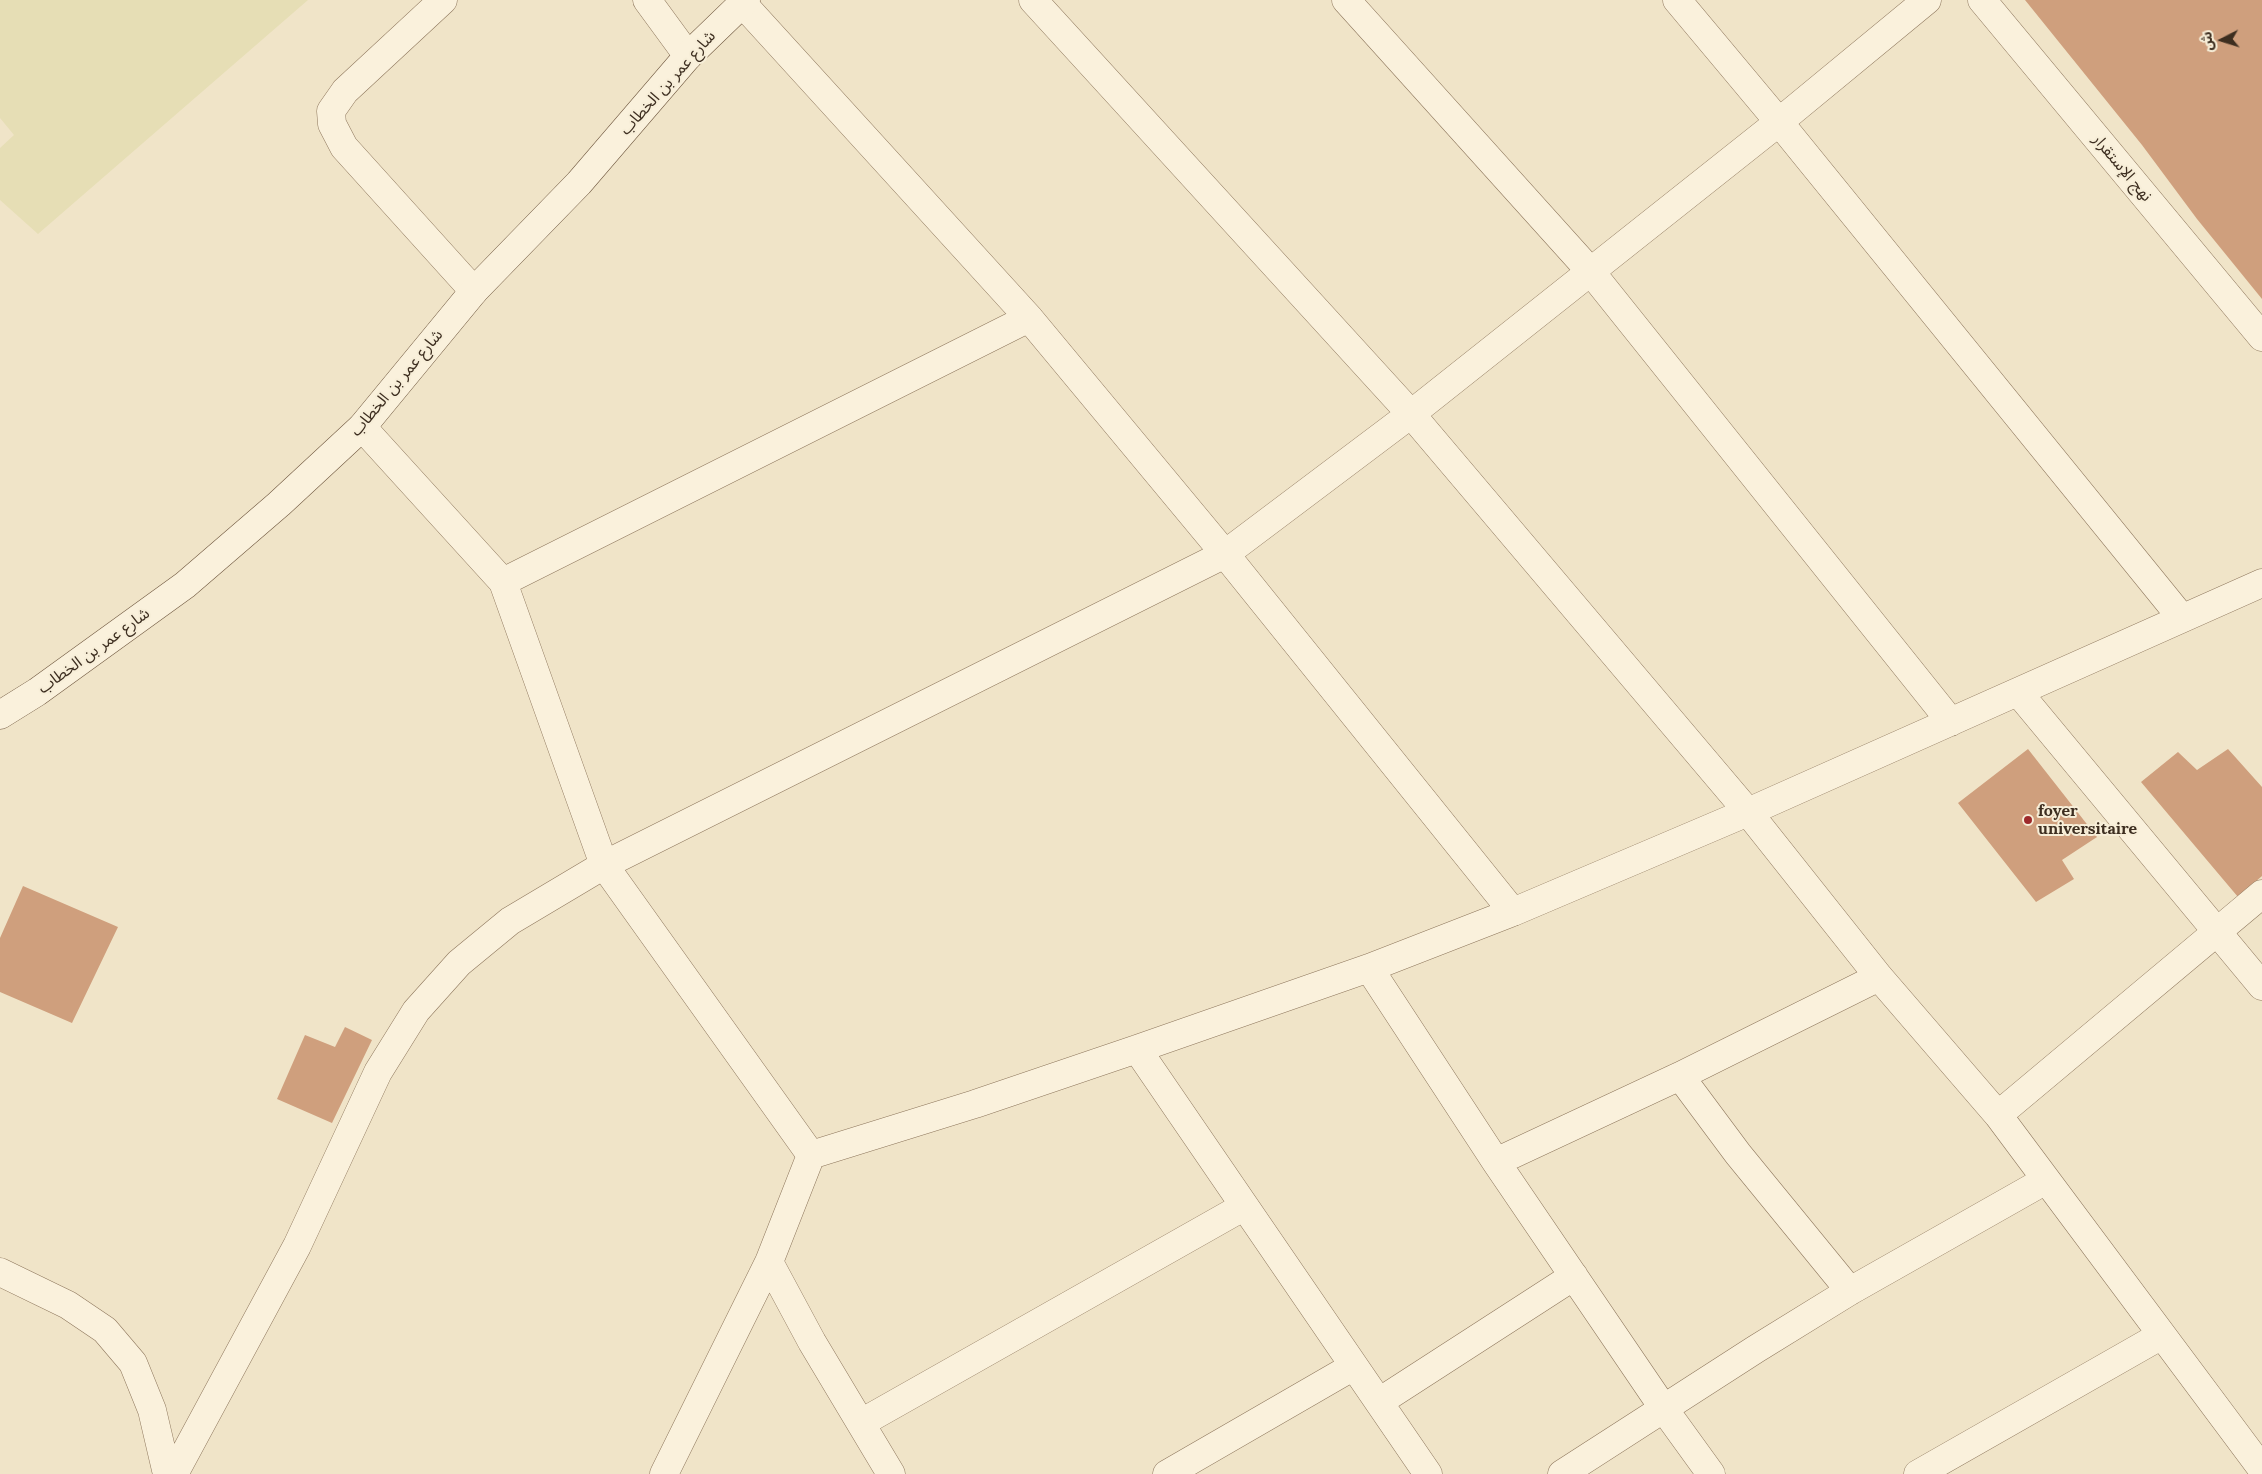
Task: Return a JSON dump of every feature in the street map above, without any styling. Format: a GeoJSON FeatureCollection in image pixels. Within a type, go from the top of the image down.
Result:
{"type":"FeatureCollection","features":[{"type":"Feature","properties":{"kind":"street"},"geometry":{"type":"LineString","coordinates":[[443,0],[345,91],[330,111],[332,124],[344,147],[474,291]]}},
{"type":"Feature","properties":{"kind":"street"},"geometry":{"type":"LineString","coordinates":[[647,0],[688,56]]}},
{"type":"Feature","properties":{"kind":"street"},"geometry":{"type":"LineString","coordinates":[[1033,0],[1411,414],[1748,812],[1879,977],[1998,1115],[2262,1469]]}},
{"type":"Feature","properties":{"kind":"street"},"geometry":{"type":"LineString","coordinates":[[1346,0],[1591,272],[1951,722]]}},
{"type":"Feature","properties":{"kind":"street"},"geometry":{"type":"LineString","coordinates":[[1677,0],[1779,122],[2181,617]]}},
{"type":"Feature","properties":{"kind":"street"},"geometry":{"type":"LineString","coordinates":[[174,1474],[297,1246],[378,1072],[416,1011],[459,963],[510,921],[604,865],[1225,554],[1411,414],[1591,272],[1779,122],[1927,0]]}},
{"type":"Feature","properties":{"kind":"street","name":"نهج الإستقرار"},"geometry":{"type":"LineString","coordinates":[[1982,0],[2262,337]]}},
{"type":"Feature","properties":{"kind":"street"},"geometry":{"type":"LineString","coordinates":[[745,2],[1029,318],[1225,554],[1513,912]]}},
{"type":"Feature","properties":{"kind":"street","name":"شارع عمر بن الخطاب"},"geometry":{"type":"LineString","coordinates":[[0,716],[37,692],[186,585],[279,504],[362,427],[474,291],[579,184],[688,56],[745,2]]}},
{"type":"Feature","properties":{"kind":"street"},"geometry":{"type":"LineString","coordinates":[[503,582],[1029,318]]}},
{"type":"Feature","properties":{"kind":"street"},"geometry":{"type":"LineString","coordinates":[[362,427],[503,582],[604,865],[811,1155]]}},
{"type":"Feature","properties":{"kind":"street"},"geometry":{"type":"LineString","coordinates":[[811,1155],[975,1104],[1137,1049],[1369,968],[1513,912],[1748,812],[2262,582]]}},
{"type":"Feature","properties":{"kind":"street"},"geometry":{"type":"LineString","coordinates":[[2018,692],[2262,986]]}},
{"type":"Feature","properties":{"kind":"street"},"geometry":{"type":"LineString","coordinates":[[1998,1115],[2262,894]]}},
{"type":"Feature","properties":{"kind":"street"},"geometry":{"type":"LineString","coordinates":[[1369,968],[1496,1162],[1664,1409],[1711,1474]]}},
{"type":"Feature","properties":{"kind":"street"},"geometry":{"type":"LineString","coordinates":[[1496,1162],[1680,1076],[1879,977]]}},
{"type":"Feature","properties":{"kind":"street"},"geometry":{"type":"LineString","coordinates":[[1137,1049],[1243,1207],[1428,1474]]}},
{"type":"Feature","properties":{"kind":"street"},"geometry":{"type":"LineString","coordinates":[[1680,1076],[1738,1154],[1850,1291]]}},
{"type":"Feature","properties":{"kind":"street"},"geometry":{"type":"LineString","coordinates":[[664,1474],[769,1262],[811,1155]]}},
{"type":"Feature","properties":{"kind":"street"},"geometry":{"type":"LineString","coordinates":[[1562,1474],[1850,1291],[2046,1180]]}},
{"type":"Feature","properties":{"kind":"street"},"geometry":{"type":"LineString","coordinates":[[861,1423],[1243,1207]]}},
{"type":"Feature","properties":{"kind":"street"},"geometry":{"type":"LineString","coordinates":[[769,1262],[812,1342],[891,1474]]}},
{"type":"Feature","properties":{"kind":"street"},"geometry":{"type":"LineString","coordinates":[[0,1272],[76,1310],[105,1330],[133,1364],[152,1410],[167,1474]]}},
{"type":"Feature","properties":{"kind":"street"},"geometry":{"type":"LineString","coordinates":[[1379,1402],[1574,1276]]}},
{"type":"Feature","properties":{"kind":"street"},"geometry":{"type":"LineString","coordinates":[[1918,1474],[2162,1335]]}},
{"type":"Feature","properties":{"kind":"street"},"geometry":{"type":"LineString","coordinates":[[1166,1474],[1354,1366]]}},
{"type":"Feature","properties":{"kind":"shaded area"},"geometry":{"type":"Polygon","coordinates":[[[0,0],[308,0],[38,234],[0,200],[0,148],[14,135],[0,118],[0,0]]]}},
{"type":"Feature","properties":{"kind":"building"},"geometry":{"type":"Polygon","coordinates":[[[2025,0],[2262,0],[2262,299],[2197,219],[2142,145],[2025,0]]]}},
{"type":"Feature","properties":{"kind":"building","name":"foyer universitaire"},"geometry":{"type":"Polygon","coordinates":[[[2028,749],[2097,837],[2062,860],[2074,879],[2036,902],[1958,803],[2028,749]]]}},
{"type":"Feature","properties":{"kind":"building"},"geometry":{"type":"Polygon","coordinates":[[[2228,749],[2262,787],[2262,876],[2238,897],[2141,782],[2178,752],[2197,770],[2228,749]]]}},
{"type":"Feature","properties":{"kind":"building"},"geometry":{"type":"Polygon","coordinates":[[[23,886],[118,927],[72,1023],[0,992],[0,938],[23,886]]]}},
{"type":"Feature","properties":{"kind":"building"},"geometry":{"type":"Polygon","coordinates":[[[345,1027],[372,1040],[332,1123],[277,1099],[305,1035],[335,1047],[345,1027]]]}},
{"type":"Feature","properties":{"kind":"place","name":"foyer universitaire"},"geometry":{"type":"Point","coordinates":[2028,820]}}]}
